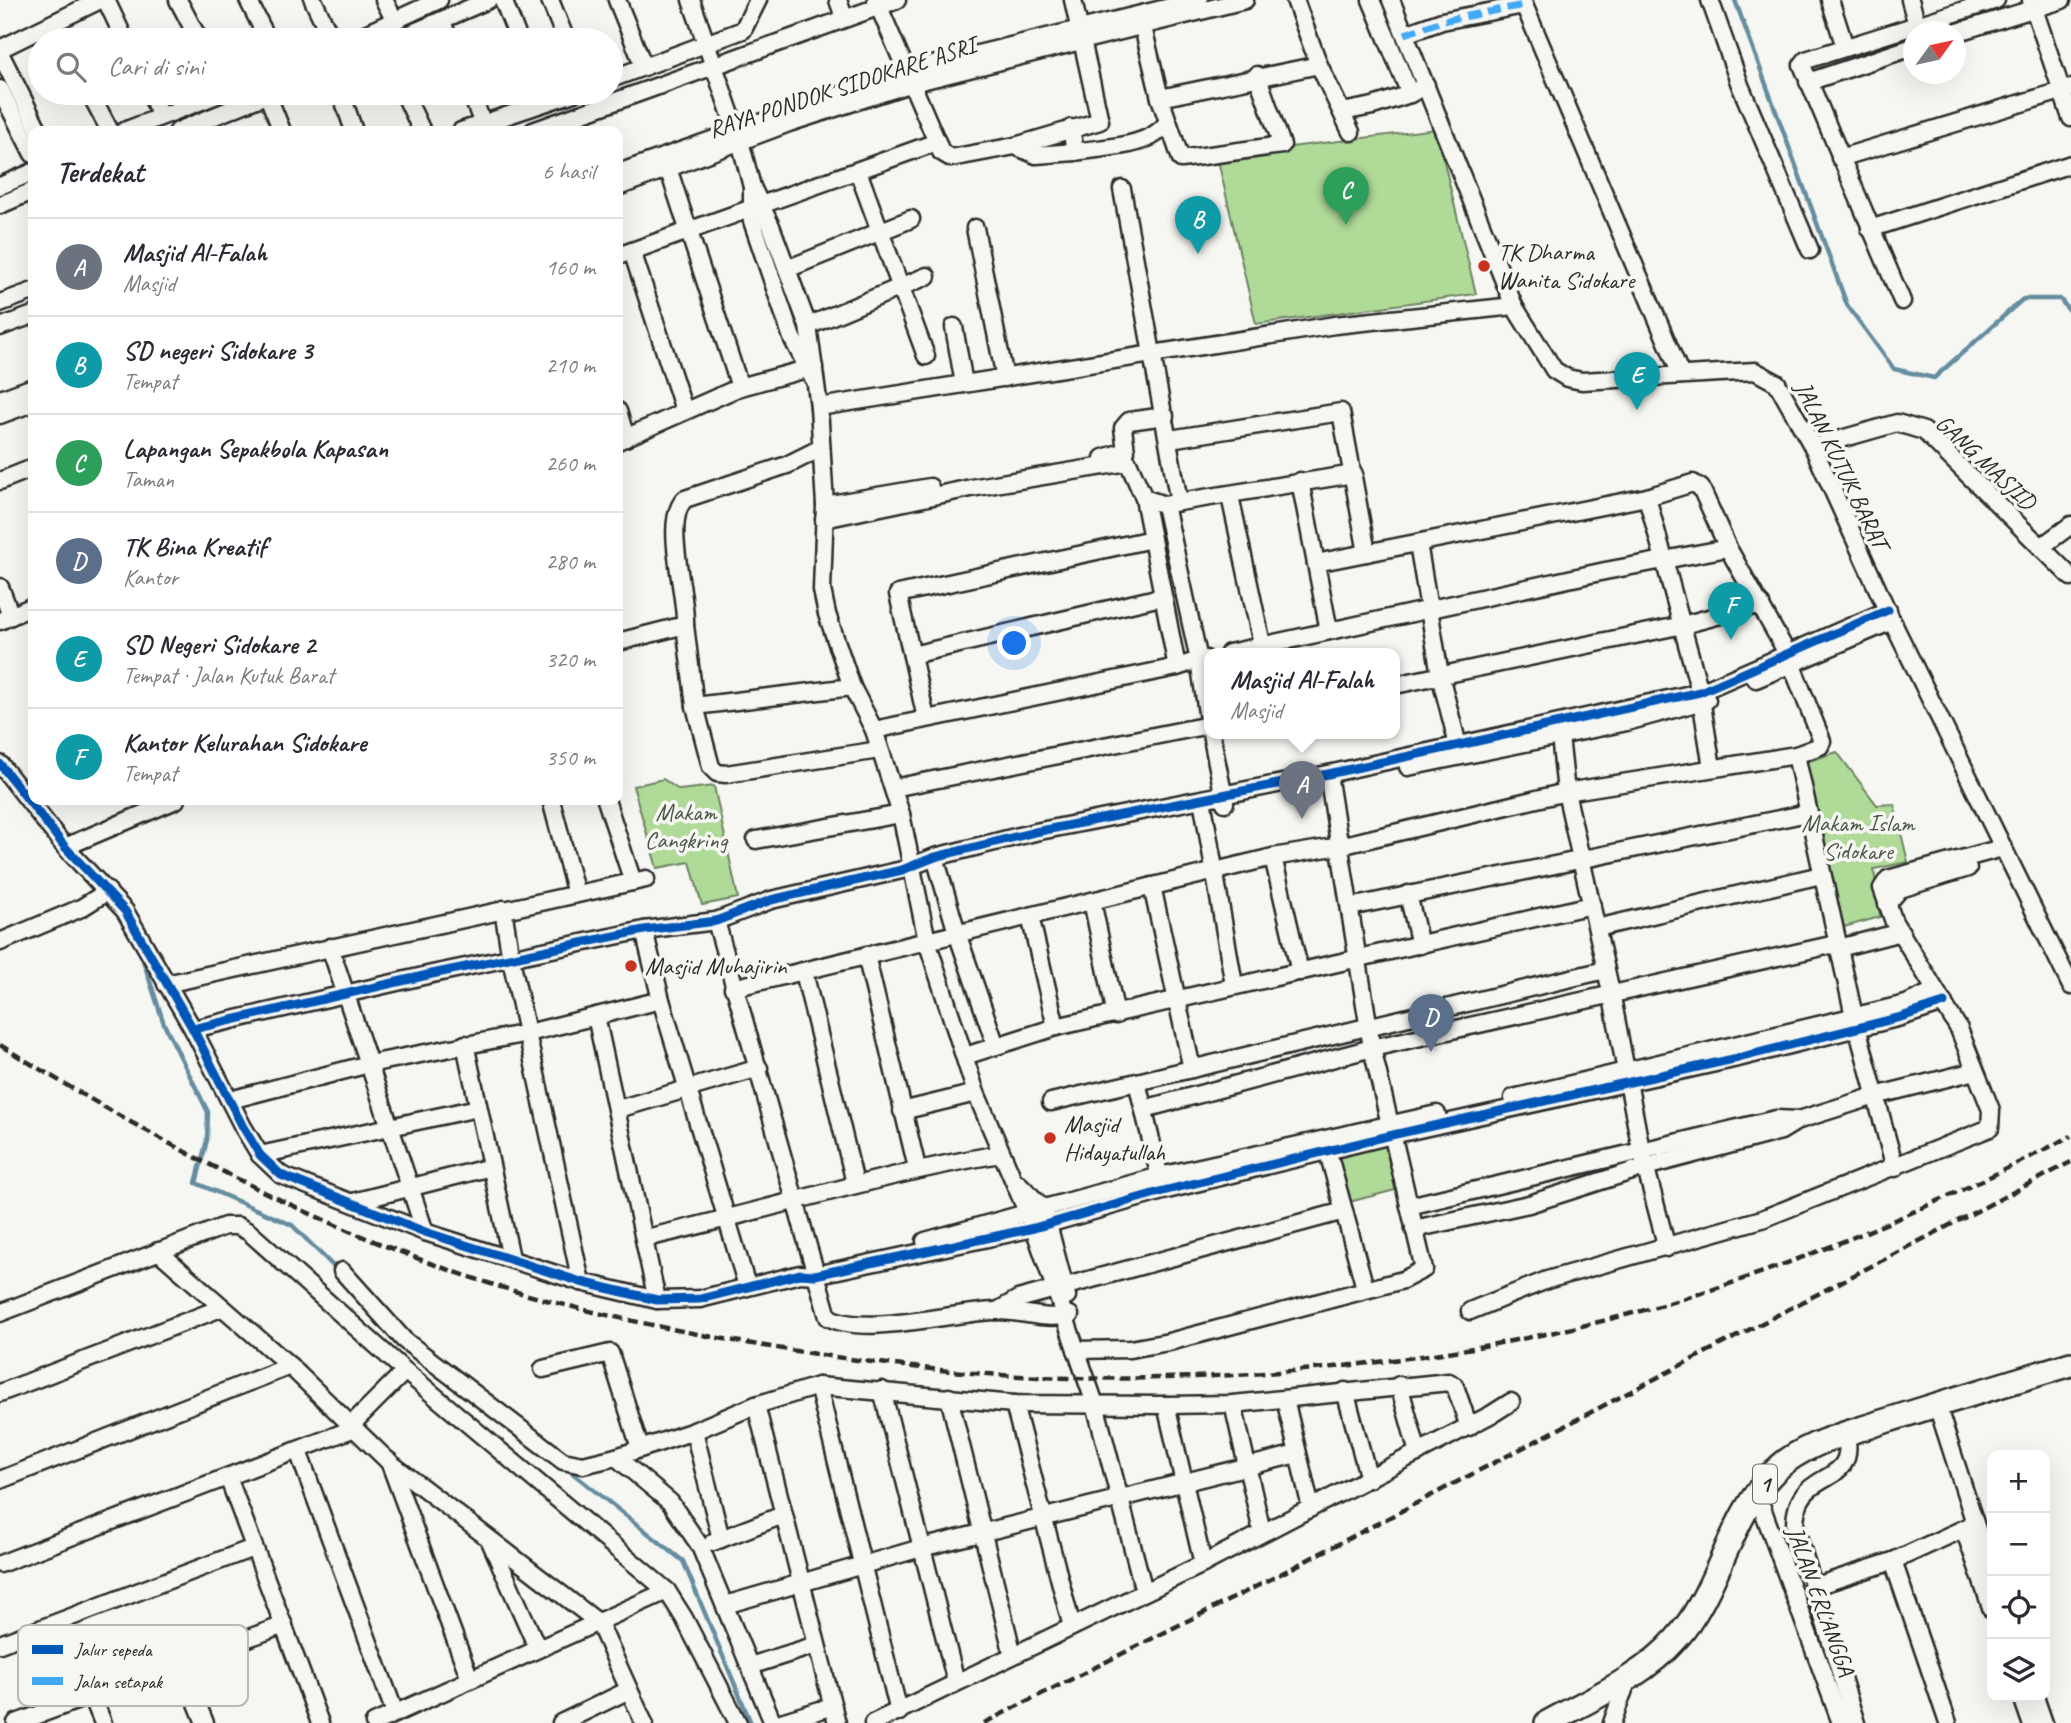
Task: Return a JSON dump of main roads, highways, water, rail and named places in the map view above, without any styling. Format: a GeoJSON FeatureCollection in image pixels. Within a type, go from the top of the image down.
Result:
{"type":"FeatureCollection","features":[{"type":"Feature","properties":{"kind":"highway","name":"1"},"geometry":{"type":"LineString","coordinates":[[1547,1723],[1629,1676],[1658,1657],[1678,1638],[1757,1494],[1775,1470],[1792,1457],[1846,1435],[2071,1364]]}},
{"type":"Feature","properties":{"kind":"waterway"},"geometry":{"type":"LineString","coordinates":[[1735,0],[1847,305],[1894,369],[1934,378],[2023,299],[2060,299],[2071,313]]}},
{"type":"Feature","properties":{"kind":"waterway"},"geometry":{"type":"LineString","coordinates":[[141,954],[164,1024],[208,1112],[207,1140],[196,1183],[292,1225],[338,1271]]}},
{"type":"Feature","properties":{"kind":"waterway"},"geometry":{"type":"LineString","coordinates":[[566,1468],[683,1561],[751,1723]]}},
{"type":"Feature","properties":{"kind":"railway"},"geometry":{"type":"LineString","coordinates":[[0,1045],[118,1115],[238,1179],[362,1236],[491,1284],[612,1316],[735,1341],[887,1364],[1039,1377],[1122,1379],[1295,1371],[1471,1348],[1557,1331],[1641,1311],[1720,1287],[1810,1254],[1942,1199],[2071,1136]]}},
{"type":"Feature","properties":{"kind":"railway"},"geometry":{"type":"LineString","coordinates":[[984,1723],[1269,1580],[2071,1162]]}},
{"type":"Feature","properties":{"kind":"place","name":"Lapangan Sepakbola Kapasan"},"geometry":{"type":"Point","coordinates":[1346,225]}},
{"type":"Feature","properties":{"kind":"place","name":"SD negeri Sidokare 3"},"geometry":{"type":"Point","coordinates":[1198,254]}},
{"type":"Feature","properties":{"kind":"place","name":"TK Dharma Wanita Sidokare"},"geometry":{"type":"Point","coordinates":[1484,266]}},
{"type":"Feature","properties":{"kind":"place","name":"SD Negeri Sidokare 2"},"geometry":{"type":"Point","coordinates":[1637,410]}},
{"type":"Feature","properties":{"kind":"place","name":"Kantor Kelurahan Sidokare"},"geometry":{"type":"Point","coordinates":[1731,640]}},
{"type":"Feature","properties":{"kind":"place","name":"Masjid Al-Falah"},"geometry":{"type":"Point","coordinates":[1302,819]}},
{"type":"Feature","properties":{"kind":"place","name":"Masjid Muhajirin"},"geometry":{"type":"Point","coordinates":[631,966]}},
{"type":"Feature","properties":{"kind":"place","name":"TK Bina Kreatif"},"geometry":{"type":"Point","coordinates":[1431,1052]}},
{"type":"Feature","properties":{"kind":"place","name":"Masjid Hidayatullah"},"geometry":{"type":"Point","coordinates":[1050,1138]}},
{"type":"Feature","properties":{"kind":"park label","name":"Makam Cangkring"},"geometry":{"type":"Point","coordinates":[686,826]}},
{"type":"Feature","properties":{"kind":"park label","name":"Makam Islam Sidokare"},"geometry":{"type":"Point","coordinates":[1858,837]}}]}
